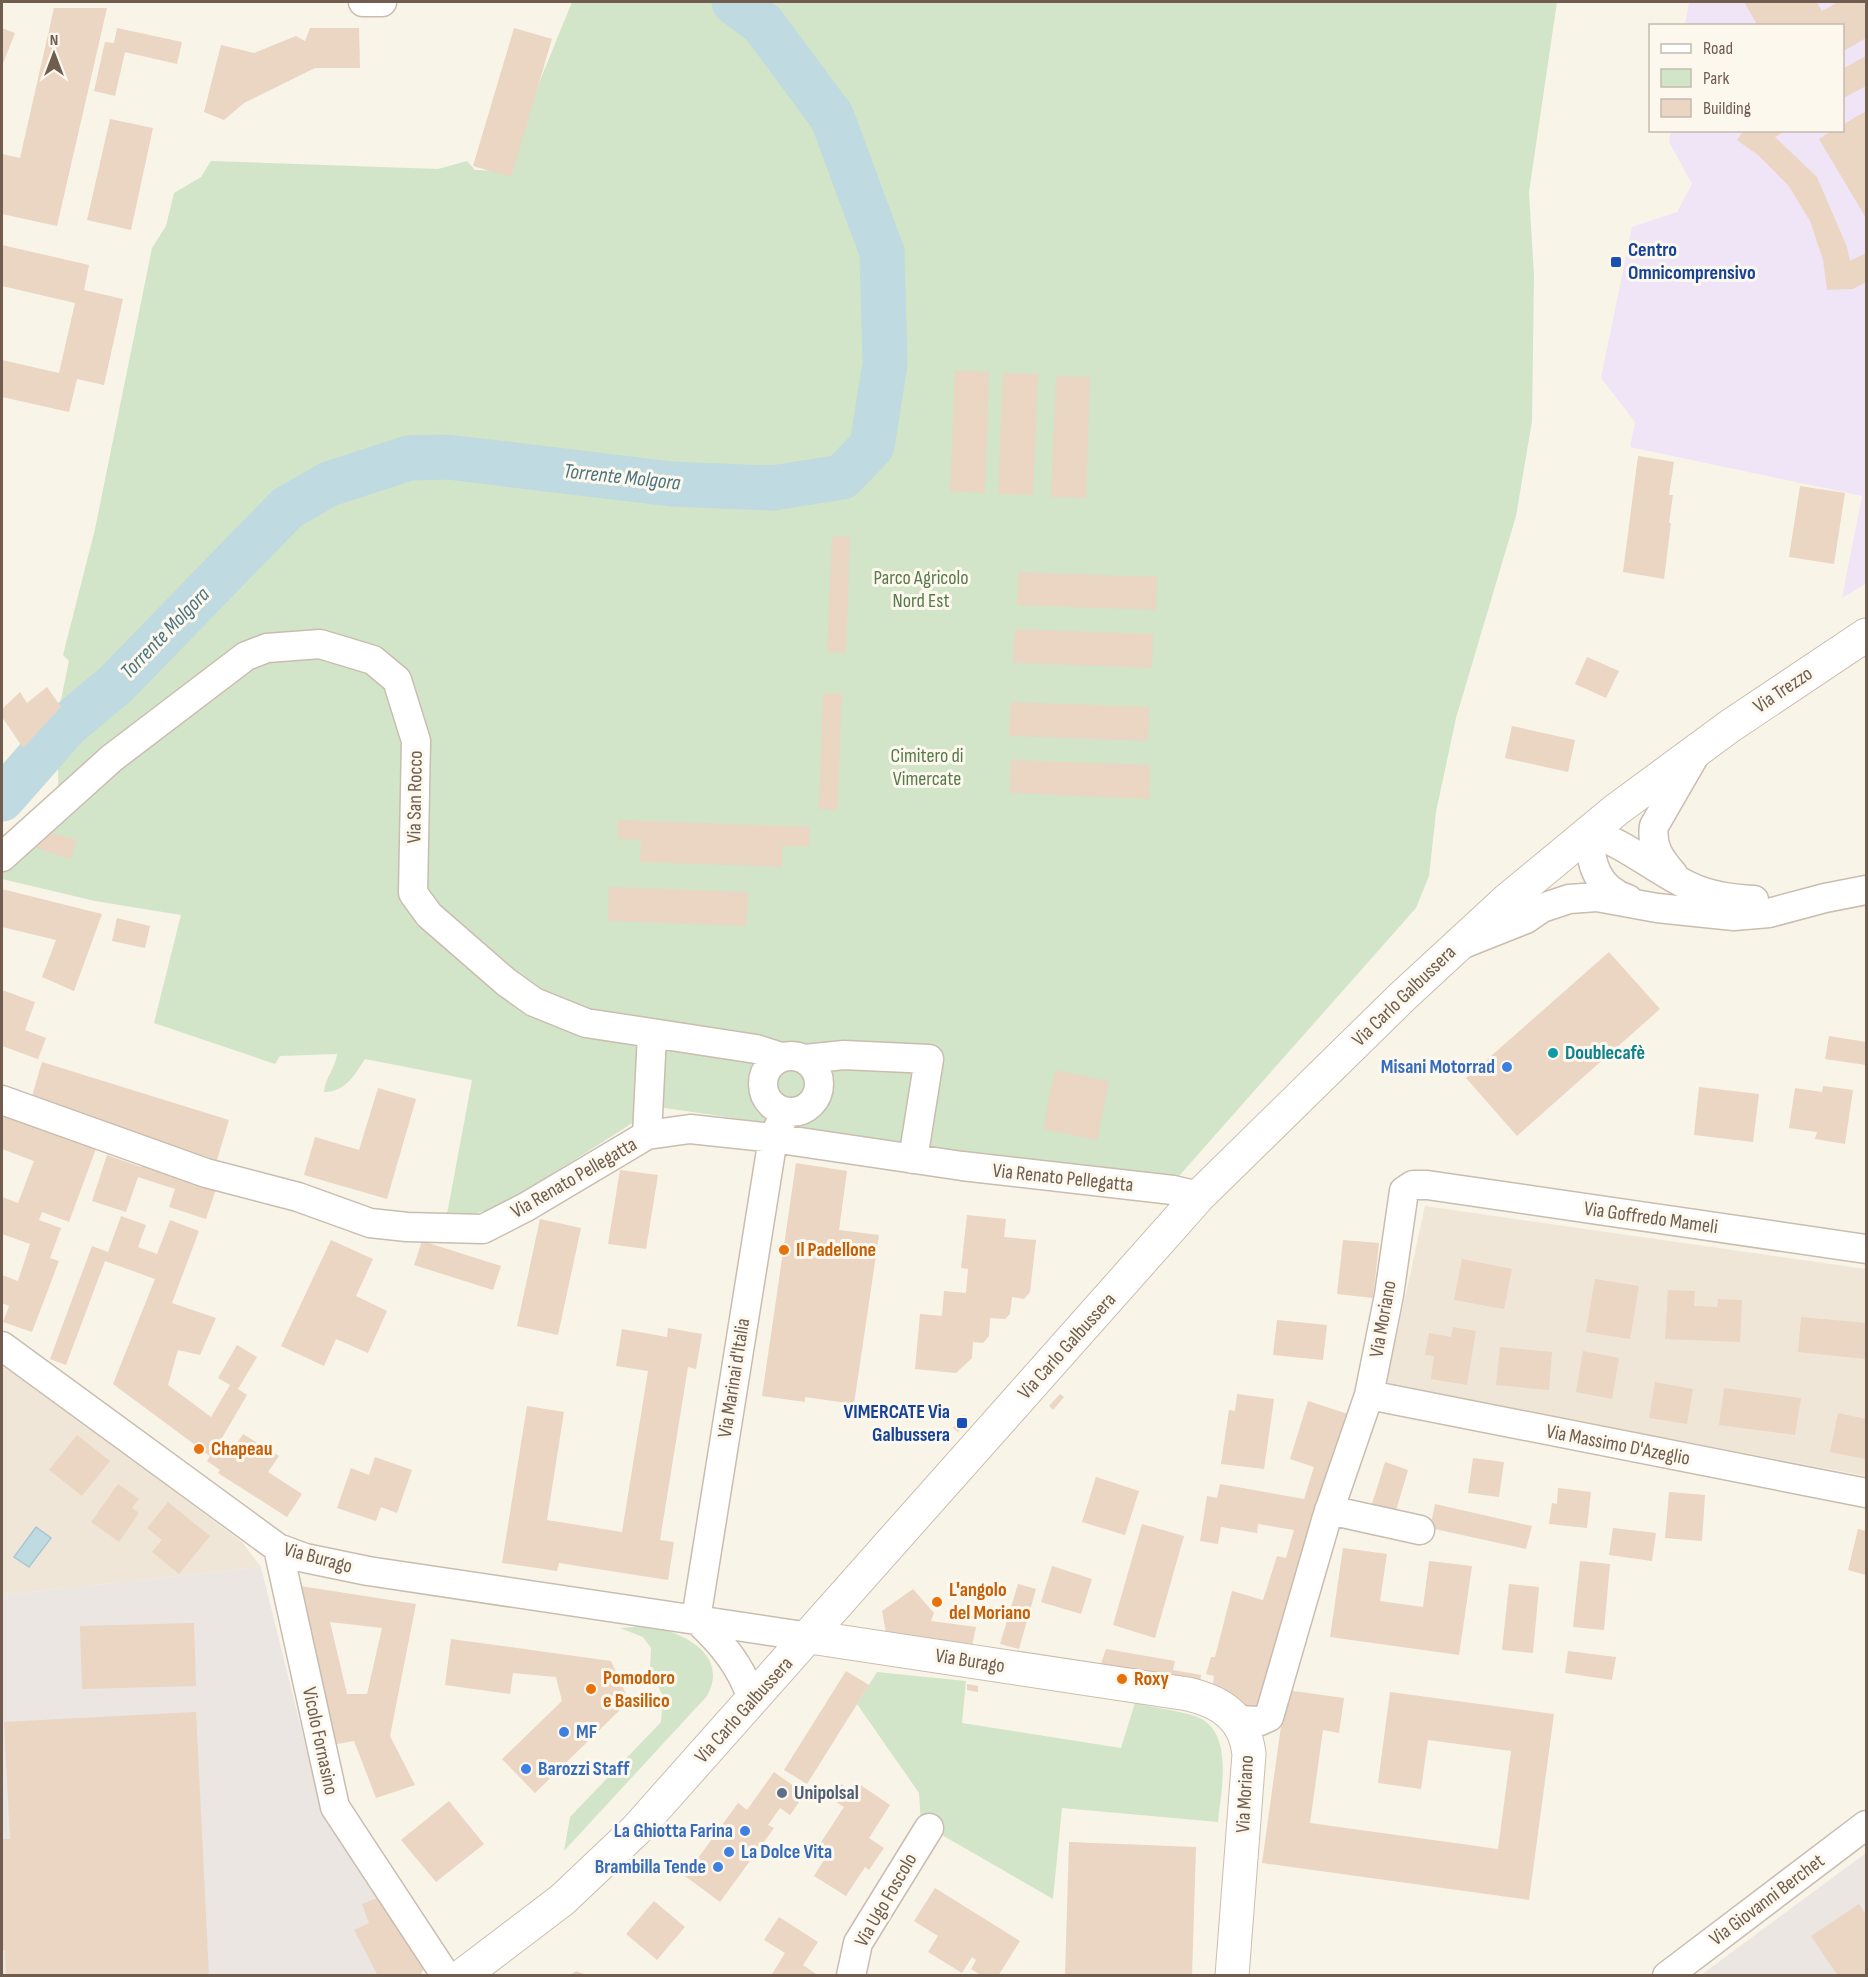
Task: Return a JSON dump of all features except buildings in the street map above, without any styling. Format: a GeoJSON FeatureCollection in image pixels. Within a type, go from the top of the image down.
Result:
{"type":"FeatureCollection","features":[{"type":"Feature","properties":{"kind":"street","name":"Via Trezzo"},"geometry":{"type":"LineString","coordinates":[[1701,746],[1866,635]]}},
{"type":"Feature","properties":{"kind":"street","name":"Via San Rocco"},"geometry":{"type":"LineString","coordinates":[[2,857],[112,758],[246,656],[267,648],[320,644],[373,660],[397,680],[416,741],[413,893],[429,915],[506,982],[534,1002],[586,1023],[652,1035],[756,1048],[793,1058]]}},
{"type":"Feature","properties":{"kind":"street","name":"Via Carlo Galbussera"},"geometry":{"type":"LineString","coordinates":[[462,1976],[562,1900],[636,1830],[753,1701],[1199,1196],[1453,948],[1589,832],[1701,746]]}},
{"type":"Feature","properties":{"kind":"street"},"geometry":{"type":"LineString","coordinates":[[1681,882],[1658,855],[1653,830],[1659,814],[1701,746]]}},
{"type":"Feature","properties":{"kind":"street"},"geometry":{"type":"LineString","coordinates":[[1657,908],[1621,897],[1605,885],[1592,865],[1589,832],[1620,843],[1681,882],[1702,891],[1744,900],[1825,898]]}},
{"type":"Feature","properties":{"kind":"street"},"geometry":{"type":"LineString","coordinates":[[1453,948],[1526,920],[1542,908],[1569,898],[1597,897],[1657,908],[1748,916],[1866,890]]}},
{"type":"Feature","properties":{"kind":"street"},"geometry":{"type":"LineString","coordinates":[[647,1135],[652,1035]]}},
{"type":"Feature","properties":{"kind":"street"},"geometry":{"type":"LineString","coordinates":[[793,1058],[817,1072],[819,1089],[816,1097],[803,1110],[786,1112],[770,1103],[763,1086],[767,1069],[793,1058],[844,1055],[929,1059],[913,1159]]}},
{"type":"Feature","properties":{"kind":"street","name":"Via Renato Pellegatta"},"geometry":{"type":"LineString","coordinates":[[2,1100],[206,1173],[298,1197],[370,1223],[407,1227],[483,1229],[526,1207],[647,1135],[690,1129],[773,1138],[913,1159],[1173,1190],[1199,1196]]}},
{"type":"Feature","properties":{"kind":"street","name":"Via Marinai d'Italia"},"geometry":{"type":"LineString","coordinates":[[696,1619],[773,1138],[786,1112]]}},
{"type":"Feature","properties":{"kind":"street","name":"Via Moriano"},"geometry":{"type":"LineString","coordinates":[[1237,1720],[1260,1721],[1269,1717],[1329,1510],[1369,1395],[1389,1295],[1402,1195],[1413,1185],[1435,1187]]}},
{"type":"Feature","properties":{"kind":"street","name":"Via Goffredo Mameli"},"geometry":{"type":"LineString","coordinates":[[1435,1187],[1866,1250]]}},
{"type":"Feature","properties":{"kind":"street","name":"Via Burago"},"geometry":{"type":"LineString","coordinates":[[2,1346],[278,1548],[305,1558],[368,1571],[1188,1694],[1214,1701],[1237,1720]]}},
{"type":"Feature","properties":{"kind":"street","name":"Via Massimo D'Azeglio"},"geometry":{"type":"LineString","coordinates":[[1369,1395],[1866,1493]]}},
{"type":"Feature","properties":{"kind":"street"},"geometry":{"type":"LineString","coordinates":[[1329,1510],[1420,1530]]}},
{"type":"Feature","properties":{"kind":"street","name":"Vicolo Fornasino"},"geometry":{"type":"LineString","coordinates":[[278,1548],[335,1808],[446,1976]]}},
{"type":"Feature","properties":{"kind":"street"},"geometry":{"type":"LineString","coordinates":[[696,1619],[732,1655],[746,1679],[753,1701]]}},
{"type":"Feature","properties":{"kind":"street","name":"Via Moriano"},"geometry":{"type":"LineString","coordinates":[[1232,1976],[1249,1754],[1246,1735],[1237,1720]]}},
{"type":"Feature","properties":{"kind":"street","name":"Via Giovanni Berchet"},"geometry":{"type":"LineString","coordinates":[[1667,1976],[1866,1825]]}},
{"type":"Feature","properties":{"kind":"street","name":"Via Ugo Foscolo"},"geometry":{"type":"LineString","coordinates":[[851,1976],[858,1943],[929,1828]]}},
{"type":"Feature","properties":{"kind":"shaded area"},"geometry":{"type":"Polygon","coordinates":[[[1689,2],[1866,2],[1866,584],[1842,598],[1862,496],[1630,447],[1635,422],[1601,378],[1632,227],[1677,212],[1692,184],[1669,142],[1671,132],[1844,132],[1844,24],[1685,24],[1689,2]]]}},
{"type":"Feature","properties":{"kind":"shaded area"},"geometry":{"type":"Polygon","coordinates":[[[1425,1206],[1866,1269],[1866,1476],[1386,1385],[1425,1206]]]}},
{"type":"Feature","properties":{"kind":"shaded area"},"geometry":{"type":"Polygon","coordinates":[[[2,1364],[242,1542],[261,1567],[2,1595],[2,1364]]]}},
{"type":"Feature","properties":{"kind":"shaded area"},"geometry":{"type":"Polygon","coordinates":[[[261,1567],[318,1796],[424,1968],[420,1975],[2,1975],[2,1595],[261,1567]]]}},
{"type":"Feature","properties":{"kind":"shaded area"},"geometry":{"type":"Polygon","coordinates":[[[1866,1853],[1866,1975],[1701,1975],[1866,1853]]]}},
{"type":"Feature","properties":{"kind":"green space","name":"Parco Agricolo Nord Est"},"geometry":{"type":"Polygon","coordinates":[[[572,2],[1557,2],[1529,192],[1534,276],[1532,421],[1516,516],[1456,718],[1436,812],[1429,876],[1416,908],[1179,1176],[1159,1180],[658,1107],[498,1208],[468,1215],[447,1214],[472,1080],[365,1059],[353,1077],[343,1086],[324,1092],[337,1054],[280,1056],[275,1064],[154,1023],[181,915],[95,901],[2,879],[2,865],[59,816],[57,719],[69,661],[63,655],[95,529],[152,248],[166,226],[174,193],[201,177],[211,161],[438,169],[467,161],[475,170],[503,171],[572,2]]]}},
{"type":"Feature","properties":{"kind":"green space"},"geometry":{"type":"Polygon","coordinates":[[[649,1626],[688,1640],[707,1657],[712,1668],[712,1681],[707,1696],[564,1851],[570,1817],[661,1722],[663,1696],[650,1670],[651,1648],[643,1637],[620,1628],[649,1626]]]}},
{"type":"Feature","properties":{"kind":"green space"},"geometry":{"type":"Polygon","coordinates":[[[877,1672],[966,1681],[962,1723],[1121,1748],[1135,1703],[1195,1716],[1208,1723],[1221,1747],[1223,1778],[1218,1822],[1062,1808],[1053,1899],[921,1823],[919,1793],[857,1704],[877,1672]]]}},
{"type":"Feature","properties":{"kind":"water"},"geometry":{"type":"Polygon","coordinates":[[[36,1527],[51,1538],[29,1567],[14,1557],[36,1527]]]}},
{"type":"Feature","properties":{"kind":"waterway","name":"Torrente Molgora"},"geometry":{"type":"LineString","coordinates":[[2,799],[67,725],[116,684],[287,508],[329,484],[409,458],[448,457],[671,484],[773,488],[842,477],[872,446],[885,364],[882,252],[832,117],[763,24],[734,2]]}},
{"type":"Feature","properties":{"kind":"place","name":"Centro Omnicomprensivo"},"geometry":{"type":"Point","coordinates":[1616,262]}},
{"type":"Feature","properties":{"kind":"place","name":"Doublecafè"},"geometry":{"type":"Point","coordinates":[1553,1053]}},
{"type":"Feature","properties":{"kind":"place","name":"Misani Motorrad"},"geometry":{"type":"Point","coordinates":[1507,1067]}},
{"type":"Feature","properties":{"kind":"place","name":"Il Padellone"},"geometry":{"type":"Point","coordinates":[784,1250]}},
{"type":"Feature","properties":{"kind":"place","name":"VIMERCATE Via Galbussera"},"geometry":{"type":"Point","coordinates":[962,1423]}},
{"type":"Feature","properties":{"kind":"place","name":"Chapeau"},"geometry":{"type":"Point","coordinates":[199,1449]}},
{"type":"Feature","properties":{"kind":"place","name":"L'angolo del Moriano"},"geometry":{"type":"Point","coordinates":[937,1602]}},
{"type":"Feature","properties":{"kind":"place","name":"Roxy"},"geometry":{"type":"Point","coordinates":[1122,1679]}},
{"type":"Feature","properties":{"kind":"place","name":"Pomodoro e Basilico"},"geometry":{"type":"Point","coordinates":[591,1689]}},
{"type":"Feature","properties":{"kind":"place","name":"MF"},"geometry":{"type":"Point","coordinates":[564,1732]}},
{"type":"Feature","properties":{"kind":"place","name":"Barozzi Staff"},"geometry":{"type":"Point","coordinates":[526,1769]}},
{"type":"Feature","properties":{"kind":"place","name":"Unipolsal"},"geometry":{"type":"Point","coordinates":[782,1793]}},
{"type":"Feature","properties":{"kind":"place","name":"La Ghiotta Farina"},"geometry":{"type":"Point","coordinates":[745,1831]}},
{"type":"Feature","properties":{"kind":"place","name":"La Dolce Vita"},"geometry":{"type":"Point","coordinates":[729,1852]}},
{"type":"Feature","properties":{"kind":"place","name":"Brambilla Tende"},"geometry":{"type":"Point","coordinates":[718,1867]}},
{"type":"Feature","properties":{"kind":"park label","name":"Cimitero di Vimercate"},"geometry":{"type":"Point","coordinates":[927,768]}}]}
